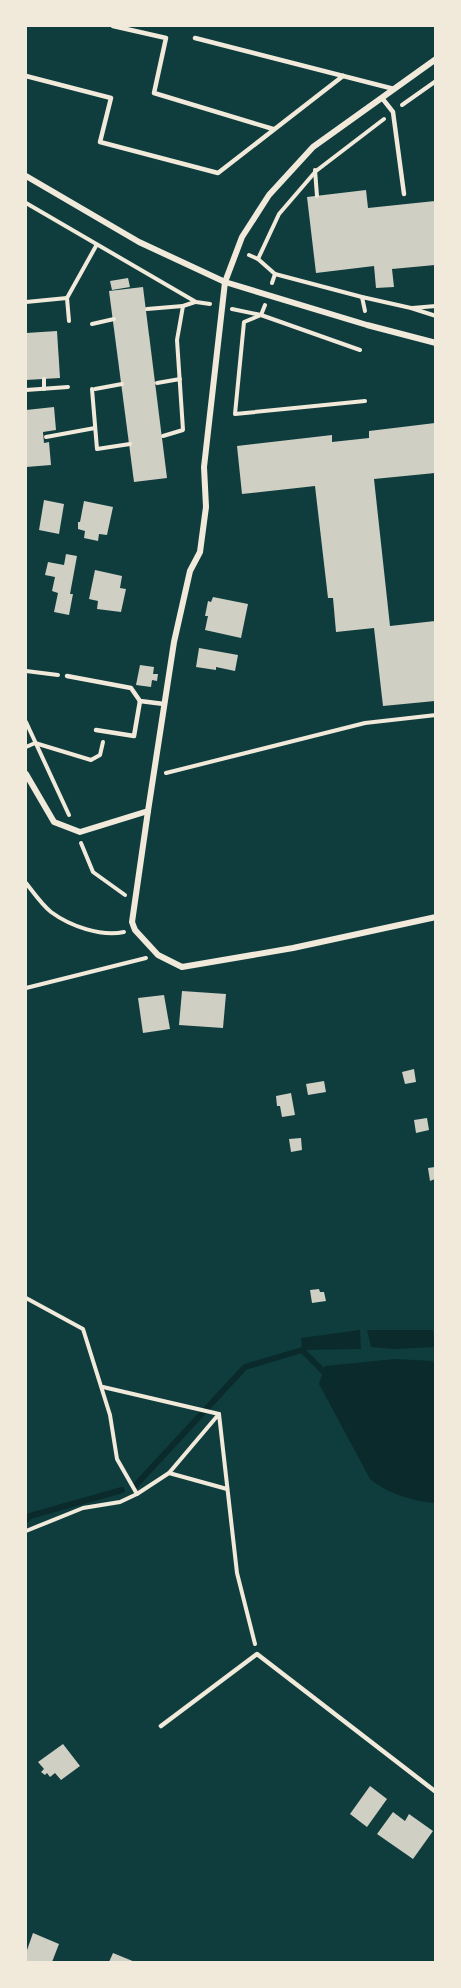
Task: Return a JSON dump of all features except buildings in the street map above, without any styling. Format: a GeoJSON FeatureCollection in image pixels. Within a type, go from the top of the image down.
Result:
{"type":"FeatureCollection","features":[{"type":"Feature","properties":{"kind":"street"},"geometry":{"type":"LineString","coordinates":[[435,59],[313,147],[269,195],[242,237],[225,282],[204,467],[206,507],[200,552],[190,571],[174,642],[132,922],[135,930],[158,956],[182,968],[293,948],[435,917]]}},
{"type":"Feature","properties":{"kind":"street"},"geometry":{"type":"LineString","coordinates":[[26,176],[139,242],[225,282],[435,343]]}},
{"type":"Feature","properties":{"kind":"street"},"geometry":{"type":"LineString","coordinates":[[26,774],[54,822],[80,832],[148,811]]}},
{"type":"Feature","properties":{"kind":"lane"},"geometry":{"type":"LineString","coordinates":[[112,26],[166,38],[154,93],[273,129]]}},
{"type":"Feature","properties":{"kind":"lane"},"geometry":{"type":"LineString","coordinates":[[195,38],[394,89]]}},
{"type":"Feature","properties":{"kind":"lane"},"geometry":{"type":"LineString","coordinates":[[26,76],[111,98],[100,142],[218,173],[343,76]]}},
{"type":"Feature","properties":{"kind":"lane"},"geometry":{"type":"LineString","coordinates":[[382,98],[393,112],[404,194]]}},
{"type":"Feature","properties":{"kind":"lane"},"geometry":{"type":"LineString","coordinates":[[67,676],[130,688],[140,701],[164,704]]}},
{"type":"Feature","properties":{"kind":"lane"},"geometry":{"type":"LineString","coordinates":[[96,730],[134,736],[140,701]]}},
{"type":"Feature","properties":{"kind":"lane"},"geometry":{"type":"LineString","coordinates":[[161,1726],[257,1653],[435,1792]]}},
{"type":"Feature","properties":{"kind":"path"},"geometry":{"type":"LineString","coordinates":[[258,259],[279,214],[316,171],[435,81]]}},
{"type":"Feature","properties":{"kind":"path"},"geometry":{"type":"LineString","coordinates":[[313,147],[317,196]]}},
{"type":"Feature","properties":{"kind":"path"},"geometry":{"type":"LineString","coordinates":[[26,204],[196,302],[261,315],[360,350]]}},
{"type":"Feature","properties":{"kind":"path"},"geometry":{"type":"LineString","coordinates":[[69,321],[68,298],[96,246]]}},
{"type":"Feature","properties":{"kind":"path"},"geometry":{"type":"LineString","coordinates":[[237,250],[258,259],[275,274],[435,316]]}},
{"type":"Feature","properties":{"kind":"path"},"geometry":{"type":"LineString","coordinates":[[275,274],[261,315],[244,322],[235,414],[366,401]]}},
{"type":"Feature","properties":{"kind":"path"},"geometry":{"type":"LineString","coordinates":[[362,297],[367,325]]}},
{"type":"Feature","properties":{"kind":"path"},"geometry":{"type":"LineString","coordinates":[[26,302],[68,298]]}},
{"type":"Feature","properties":{"kind":"path"},"geometry":{"type":"LineString","coordinates":[[147,309],[183,306],[196,302]]}},
{"type":"Feature","properties":{"kind":"path"},"geometry":{"type":"LineString","coordinates":[[163,436],[183,430],[177,340],[183,306]]}},
{"type":"Feature","properties":{"kind":"path"},"geometry":{"type":"LineString","coordinates":[[411,308],[435,306]]}},
{"type":"Feature","properties":{"kind":"path"},"geometry":{"type":"LineString","coordinates":[[92,324],[114,319]]}},
{"type":"Feature","properties":{"kind":"path"},"geometry":{"type":"LineString","coordinates":[[44,379],[44,388]]}},
{"type":"Feature","properties":{"kind":"path"},"geometry":{"type":"LineString","coordinates":[[157,383],[180,379]]}},
{"type":"Feature","properties":{"kind":"path"},"geometry":{"type":"LineString","coordinates":[[122,384],[94,389],[97,449],[130,444]]}},
{"type":"Feature","properties":{"kind":"path"},"geometry":{"type":"LineString","coordinates":[[26,390],[68,387]]}},
{"type":"Feature","properties":{"kind":"path"},"geometry":{"type":"LineString","coordinates":[[46,437],[95,428]]}},
{"type":"Feature","properties":{"kind":"path"},"geometry":{"type":"LineString","coordinates":[[26,671],[67,676]]}},
{"type":"Feature","properties":{"kind":"path"},"geometry":{"type":"LineString","coordinates":[[153,776],[364,723],[435,715]]}},
{"type":"Feature","properties":{"kind":"path"},"geometry":{"type":"LineString","coordinates":[[26,747],[35,743],[91,760],[100,755],[105,731]]}},
{"type":"Feature","properties":{"kind":"path"},"geometry":{"type":"LineString","coordinates":[[26,883],[50,912],[83,928],[116,934],[135,930]]}},
{"type":"Feature","properties":{"kind":"path"},"geometry":{"type":"LineString","coordinates":[[26,988],[158,956]]}},
{"type":"Feature","properties":{"kind":"path"},"geometry":{"type":"LineString","coordinates":[[26,1298],[83,1329],[103,1387],[117,1459],[137,1494]]}},
{"type":"Feature","properties":{"kind":"path"},"geometry":{"type":"LineString","coordinates":[[103,1387],[219,1414]]}},
{"type":"Feature","properties":{"kind":"path"},"geometry":{"type":"LineString","coordinates":[[26,1532],[82,1508],[120,1502],[137,1494],[169,1473],[219,1414]]}},
{"type":"Feature","properties":{"kind":"path"},"geometry":{"type":"LineString","coordinates":[[219,1414],[237,1573],[257,1653]]}},
{"type":"Feature","properties":{"kind":"path"},"geometry":{"type":"LineString","coordinates":[[169,1473],[228,1489]]}},
{"type":"Feature","properties":{"kind":"water"},"geometry":{"type":"Polygon","coordinates":[[[360,1330],[361,1349],[302,1350],[301,1338],[360,1330]]]}},
{"type":"Feature","properties":{"kind":"water"},"geometry":{"type":"Polygon","coordinates":[[[367,1330],[433,1330],[435,1347],[395,1349],[371,1347],[367,1330]]]}},
{"type":"Feature","properties":{"kind":"water"},"geometry":{"type":"Polygon","coordinates":[[[395,1359],[433,1361],[435,1368],[435,1503],[401,1496],[384,1489],[370,1479],[319,1384],[325,1366],[395,1359]]]}},
{"type":"Feature","properties":{"kind":"waterway"},"geometry":{"type":"LineString","coordinates":[[134,1487],[245,1367],[302,1350],[329,1377]]}},
{"type":"Feature","properties":{"kind":"waterway"},"geometry":{"type":"LineString","coordinates":[[26,1520],[30,1516],[122,1490]]}}]}
